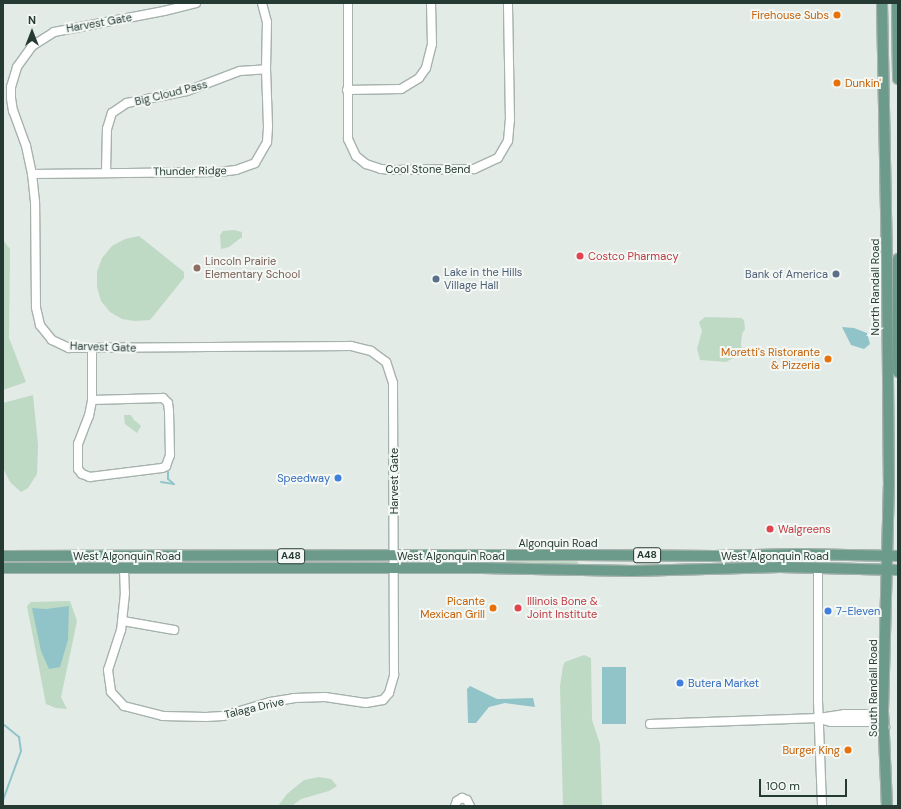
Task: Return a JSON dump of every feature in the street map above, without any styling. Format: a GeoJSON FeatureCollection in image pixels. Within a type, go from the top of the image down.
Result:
{"type":"FeatureCollection","features":[{"type":"Feature","properties":{"kind":"main road","name":"North Randall Road"},"geometry":{"type":"LineString","coordinates":[[882,3],[887,262],[888,570]]}},
{"type":"Feature","properties":{"kind":"main road"},"geometry":{"type":"LineString","coordinates":[[897,3],[898,79]]}},
{"type":"Feature","properties":{"kind":"main road","name":"North Randall Road"},"geometry":{"type":"LineString","coordinates":[[898,259],[898,372]]}},
{"type":"Feature","properties":{"kind":"main road","name":"Algonquin Road"},"geometry":{"type":"LineString","coordinates":[[3,556],[842,554],[898,556]]}},
{"type":"Feature","properties":{"kind":"main road","name":"West Algonquin Road"},"geometry":{"type":"LineString","coordinates":[[3,568],[395,568],[632,571],[715,568],[818,568],[898,570]]}},
{"type":"Feature","properties":{"kind":"main road","name":"South Randall Road"},"geometry":{"type":"LineString","coordinates":[[887,806],[885,727],[883,711],[888,570]]}},
{"type":"Feature","properties":{"kind":"street","name":"Harvest Gate"},"geometry":{"type":"LineString","coordinates":[[196,3],[164,12],[64,29],[37,41],[26,52],[13,76],[11,98],[13,110],[26,146],[32,174],[35,202],[36,307],[40,325],[52,340],[69,348],[351,346],[362,347],[378,356],[386,362],[393,383],[395,556]]}},
{"type":"Feature","properties":{"kind":"street","name":"Thunder Ridge"},"geometry":{"type":"LineString","coordinates":[[32,174],[106,172],[219,172],[236,170],[255,162],[267,142],[268,126],[266,69],[267,22],[262,3]]}},
{"type":"Feature","properties":{"kind":"street","name":"Cool Stone Bend"},"geometry":{"type":"LineString","coordinates":[[348,3],[348,139],[356,156],[366,164],[381,169],[394,170],[474,169],[490,164],[498,158],[508,141],[510,120],[508,3]]}},
{"type":"Feature","properties":{"kind":"street"},"geometry":{"type":"LineString","coordinates":[[347,90],[401,89],[419,78],[426,68],[432,44],[431,3]]}},
{"type":"Feature","properties":{"kind":"street","name":"Big Cloud Pass"},"geometry":{"type":"LineString","coordinates":[[106,172],[107,129],[112,113],[127,104],[187,91],[240,71],[266,69]]}},
{"type":"Feature","properties":{"kind":"street"},"geometry":{"type":"LineString","coordinates":[[92,348],[92,400],[78,444],[78,469],[82,474],[90,477],[106,476],[166,466],[170,455],[169,411],[168,403],[163,398],[92,400]]}},
{"type":"Feature","properties":{"kind":"street","name":"Talaga Drive"},"geometry":{"type":"LineString","coordinates":[[124,568],[125,593],[123,621],[108,670],[111,692],[124,706],[163,716],[195,718],[223,716],[270,702],[294,698],[325,697],[366,703],[383,700],[389,693],[394,675],[395,556]]}},
{"type":"Feature","properties":{"kind":"street"},"geometry":{"type":"LineString","coordinates":[[818,568],[819,718],[822,806]]}},
{"type":"Feature","properties":{"kind":"street"},"geometry":{"type":"LineString","coordinates":[[123,621],[174,630]]}},
{"type":"Feature","properties":{"kind":"street"},"geometry":{"type":"LineString","coordinates":[[650,724],[819,718],[844,714],[874,714],[883,711]]}},
{"type":"Feature","properties":{"kind":"street"},"geometry":{"type":"LineString","coordinates":[[819,718],[831,722],[871,722],[883,724],[885,727]]}},
{"type":"Feature","properties":{"kind":"street"},"geometry":{"type":"LineString","coordinates":[[455,806],[456,801],[462,798],[467,800],[470,806]]}},
{"type":"Feature","properties":{"kind":"green space"},"geometry":{"type":"Polygon","coordinates":[[[234,230],[242,232],[242,237],[229,247],[221,249],[220,235],[223,231],[234,230]]]}},
{"type":"Feature","properties":{"kind":"green space"},"geometry":{"type":"Polygon","coordinates":[[[139,236],[184,272],[184,278],[150,320],[135,321],[122,319],[110,312],[101,301],[97,287],[97,272],[102,258],[112,246],[125,239],[139,236]]]}},
{"type":"Feature","properties":{"kind":"green space"},"geometry":{"type":"Polygon","coordinates":[[[3,240],[10,249],[9,338],[26,382],[3,390],[3,240]]]}},
{"type":"Feature","properties":{"kind":"green space"},"geometry":{"type":"Polygon","coordinates":[[[705,317],[741,318],[744,320],[745,329],[742,334],[741,344],[742,353],[726,362],[700,360],[697,349],[702,331],[699,322],[705,317]]]}},
{"type":"Feature","properties":{"kind":"green space"},"geometry":{"type":"Polygon","coordinates":[[[33,395],[38,445],[37,474],[28,488],[21,492],[10,482],[3,468],[3,403],[33,395]]]}},
{"type":"Feature","properties":{"kind":"green space"},"geometry":{"type":"Polygon","coordinates":[[[124,415],[131,415],[141,426],[137,433],[125,424],[124,415]]]}},
{"type":"Feature","properties":{"kind":"green space"},"geometry":{"type":"Polygon","coordinates":[[[577,557],[578,565],[494,561],[526,559],[577,557]]]}},
{"type":"Feature","properties":{"kind":"green space"},"geometry":{"type":"Polygon","coordinates":[[[70,601],[77,621],[61,697],[67,709],[56,708],[46,704],[27,606],[31,602],[70,601]]]}},
{"type":"Feature","properties":{"kind":"green space"},"geometry":{"type":"Polygon","coordinates":[[[584,655],[591,658],[592,720],[600,744],[602,806],[563,806],[560,686],[565,662],[584,655]]]}},
{"type":"Feature","properties":{"kind":"green space"},"geometry":{"type":"Polygon","coordinates":[[[319,777],[331,779],[337,786],[329,791],[301,799],[292,806],[278,806],[287,794],[304,780],[319,777]]]}},
{"type":"Feature","properties":{"kind":"water"},"geometry":{"type":"Polygon","coordinates":[[[842,327],[854,328],[867,333],[870,344],[864,349],[851,345],[842,327]]]}},
{"type":"Feature","properties":{"kind":"water"},"geometry":{"type":"Polygon","coordinates":[[[69,606],[68,640],[60,667],[49,669],[41,651],[32,608],[46,609],[69,606]]]}},
{"type":"Feature","properties":{"kind":"water"},"geometry":{"type":"Polygon","coordinates":[[[602,667],[626,667],[626,724],[602,724],[602,667]]]}},
{"type":"Feature","properties":{"kind":"water"},"geometry":{"type":"Polygon","coordinates":[[[470,686],[497,699],[533,698],[535,707],[505,703],[489,707],[476,723],[468,723],[467,689],[470,686]]]}},
{"type":"Feature","properties":{"kind":"waterway"},"geometry":{"type":"LineString","coordinates":[[168,472],[168,479],[174,484]]}},
{"type":"Feature","properties":{"kind":"waterway"},"geometry":{"type":"LineString","coordinates":[[161,482],[173,484]]}},
{"type":"Feature","properties":{"kind":"waterway"},"geometry":{"type":"LineString","coordinates":[[3,724],[19,737],[21,751],[3,800]]}},
{"type":"Feature","properties":{"kind":"place","name":"Firehouse Subs"},"geometry":{"type":"Point","coordinates":[837,15]}},
{"type":"Feature","properties":{"kind":"place","name":"Dunkin'"},"geometry":{"type":"Point","coordinates":[837,83]}},
{"type":"Feature","properties":{"kind":"place","name":"Costco Pharmacy"},"geometry":{"type":"Point","coordinates":[580,256]}},
{"type":"Feature","properties":{"kind":"place","name":"Lincoln Prairie Elementary School"},"geometry":{"type":"Point","coordinates":[197,268]}},
{"type":"Feature","properties":{"kind":"place","name":"Bank of America"},"geometry":{"type":"Point","coordinates":[836,274]}},
{"type":"Feature","properties":{"kind":"place","name":"Lake in the Hills Village Hall"},"geometry":{"type":"Point","coordinates":[436,279]}},
{"type":"Feature","properties":{"kind":"place","name":"Moretti's Ristorante & Pizzeria"},"geometry":{"type":"Point","coordinates":[828,359]}},
{"type":"Feature","properties":{"kind":"place","name":"Speedway"},"geometry":{"type":"Point","coordinates":[338,478]}},
{"type":"Feature","properties":{"kind":"place","name":"Walgreens"},"geometry":{"type":"Point","coordinates":[770,529]}},
{"type":"Feature","properties":{"kind":"place","name":"Picante Mexican Grill"},"geometry":{"type":"Point","coordinates":[493,608]}},
{"type":"Feature","properties":{"kind":"place","name":"Illinois Bone & Joint Institute"},"geometry":{"type":"Point","coordinates":[518,608]}},
{"type":"Feature","properties":{"kind":"place","name":"7-Eleven"},"geometry":{"type":"Point","coordinates":[828,611]}},
{"type":"Feature","properties":{"kind":"place","name":"Butera Market"},"geometry":{"type":"Point","coordinates":[680,683]}},
{"type":"Feature","properties":{"kind":"place","name":"Burger King"},"geometry":{"type":"Point","coordinates":[848,750]}}]}
